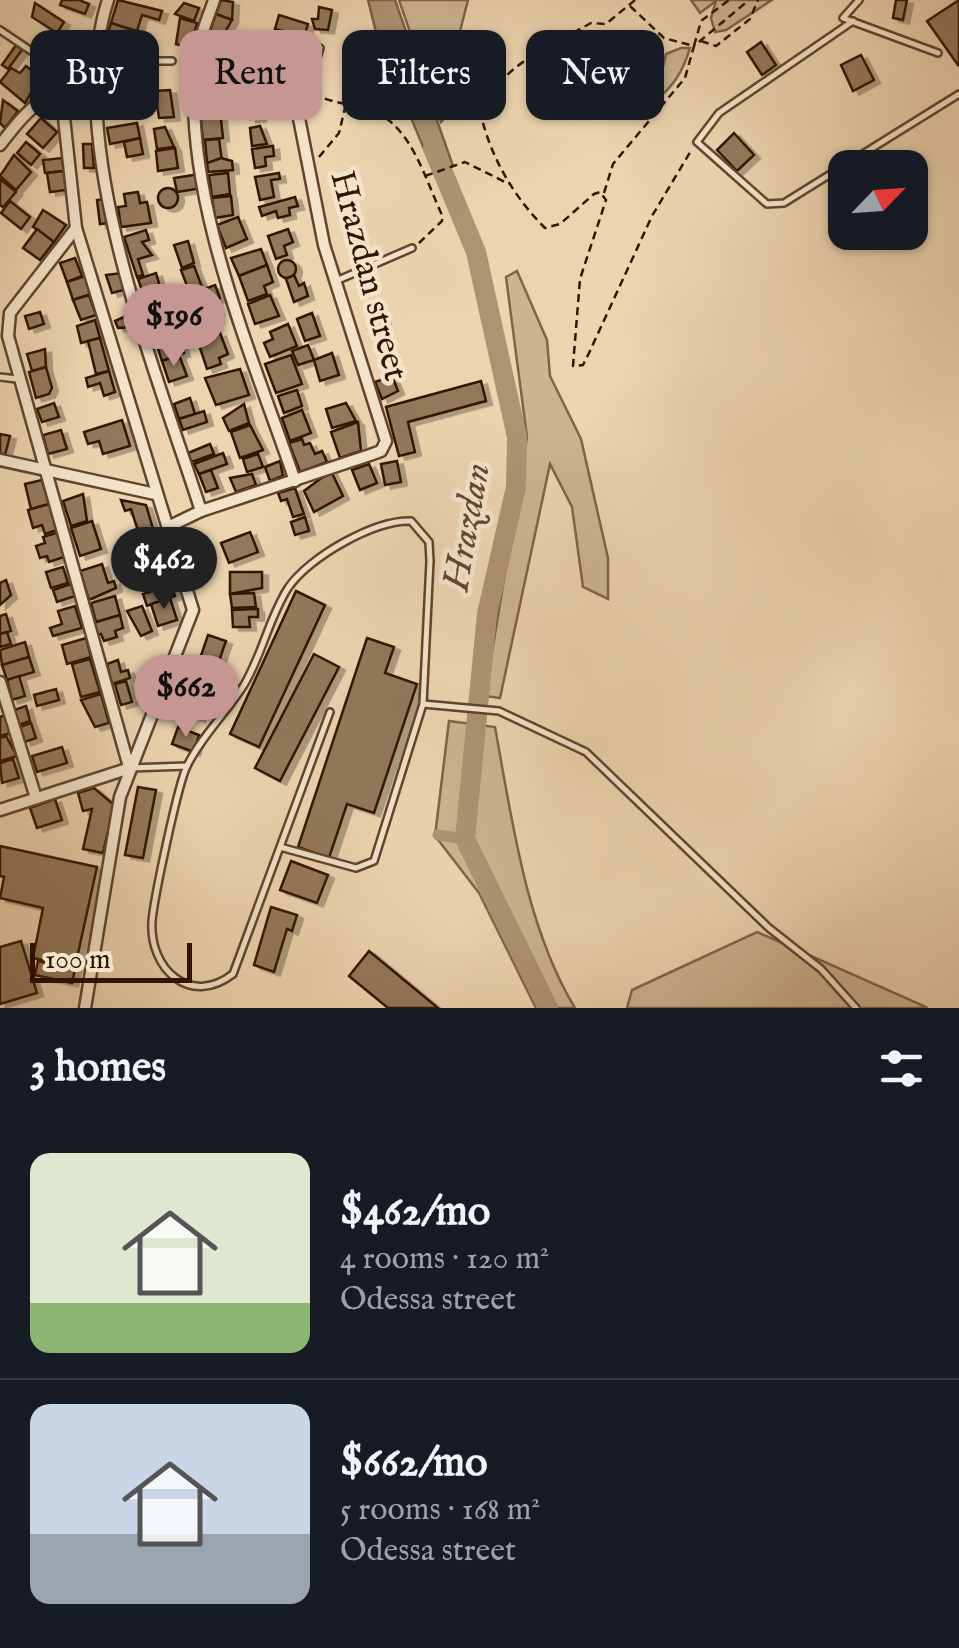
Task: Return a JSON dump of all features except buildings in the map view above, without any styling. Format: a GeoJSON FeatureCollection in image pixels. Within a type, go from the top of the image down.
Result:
{"type":"FeatureCollection","features":[{"type":"Feature","properties":{"kind":"street"},"geometry":{"type":"LineString","coordinates":[[102,30],[108,0]]}},
{"type":"Feature","properties":{"kind":"street"},"geometry":{"type":"LineString","coordinates":[[204,30],[214,0]]}},
{"type":"Feature","properties":{"kind":"street"},"geometry":{"type":"LineString","coordinates":[[0,145],[30,109]]}},
{"type":"Feature","properties":{"kind":"street"},"geometry":{"type":"LineString","coordinates":[[65,120],[76,228],[193,610],[120,797],[85,1008]]}},
{"type":"Feature","properties":{"kind":"street"},"geometry":{"type":"LineString","coordinates":[[99,120],[118,252],[202,511]]}},
{"type":"Feature","properties":{"kind":"street"},"geometry":{"type":"LineString","coordinates":[[168,527],[202,511],[295,481],[214,244],[195,120]]}},
{"type":"Feature","properties":{"kind":"street","name":"Hrazdan street"},"geometry":{"type":"LineString","coordinates":[[295,481],[377,453],[386,441],[336,281],[300,120]]}},
{"type":"Feature","properties":{"kind":"street"},"geometry":{"type":"LineString","coordinates":[[76,228],[7,320],[20,380],[130,768]]}},
{"type":"Feature","properties":{"kind":"street"},"geometry":{"type":"LineString","coordinates":[[0,460],[156,494]]}},
{"type":"Feature","properties":{"kind":"street"},"geometry":{"type":"LineString","coordinates":[[0,682],[36,798]]}},
{"type":"Feature","properties":{"kind":"street"},"geometry":{"type":"LineString","coordinates":[[0,810],[130,768]]}},
{"type":"Feature","properties":{"kind":"lane"},"geometry":{"type":"LineString","coordinates":[[859,0],[843,18],[938,53]]}},
{"type":"Feature","properties":{"kind":"lane"},"geometry":{"type":"LineString","coordinates":[[853,22],[719,114],[697,142],[767,204],[776,205],[959,94]]}},
{"type":"Feature","properties":{"kind":"lane"},"geometry":{"type":"LineString","coordinates":[[0,30],[30,50]]}},
{"type":"Feature","properties":{"kind":"lane"},"geometry":{"type":"LineString","coordinates":[[159,61],[172,61]]}},
{"type":"Feature","properties":{"kind":"lane"},"geometry":{"type":"LineString","coordinates":[[336,281],[412,248]]}},
{"type":"Feature","properties":{"kind":"lane"},"geometry":{"type":"LineString","coordinates":[[0,377],[20,380]]}},
{"type":"Feature","properties":{"kind":"lane"},"geometry":{"type":"LineString","coordinates":[[280,847],[356,868],[374,861],[423,704],[428,542],[411,522],[395,521],[345,542],[290,586],[246,682],[187,766],[152,922],[154,952],[162,970],[174,980],[206,986],[234,974],[280,847],[330,712]]}},
{"type":"Feature","properties":{"kind":"lane"},"geometry":{"type":"LineString","coordinates":[[423,704],[499,711],[586,752],[768,928],[821,969],[856,1008]]}},
{"type":"Feature","properties":{"kind":"lane"},"geometry":{"type":"LineString","coordinates":[[130,768],[187,766]]}},
{"type":"Feature","properties":{"kind":"path"},"geometry":{"type":"LineString","coordinates":[[603,194],[594,194],[560,224],[545,228],[510,184],[481,115],[491,89],[512,70],[592,23],[606,24],[635,0]]}},
{"type":"Feature","properties":{"kind":"path"},"geometry":{"type":"LineString","coordinates":[[697,142],[652,216],[582,365],[573,366],[580,279],[606,200],[603,194],[613,164],[684,78],[701,21],[728,0]]}},
{"type":"Feature","properties":{"kind":"path"},"geometry":{"type":"LineString","coordinates":[[694,46],[749,0]]}},
{"type":"Feature","properties":{"kind":"path"},"geometry":{"type":"LineString","coordinates":[[700,40],[716,46],[750,20],[758,0]]}},
{"type":"Feature","properties":{"kind":"path"},"geometry":{"type":"LineString","coordinates":[[630,5],[664,38],[694,46]]}},
{"type":"Feature","properties":{"kind":"path"},"geometry":{"type":"LineString","coordinates":[[310,169],[339,133],[342,120]]}},
{"type":"Feature","properties":{"kind":"path"},"geometry":{"type":"LineString","coordinates":[[392,120],[424,177],[442,221],[412,248]]}},
{"type":"Feature","properties":{"kind":"path"},"geometry":{"type":"LineString","coordinates":[[424,177],[464,162],[510,184]]}},
{"type":"Feature","properties":{"kind":"shaded area"},"geometry":{"type":"Polygon","coordinates":[[[368,0],[395,0],[405,30],[376,30],[368,0]]]}},
{"type":"Feature","properties":{"kind":"shaded area"},"geometry":{"type":"Polygon","coordinates":[[[399,0],[468,0],[460,30],[409,30],[399,0]]]}},
{"type":"Feature","properties":{"kind":"shaded area"},"geometry":{"type":"Polygon","coordinates":[[[691,0],[772,0],[726,30],[715,32],[711,18],[716,1],[700,13],[691,0]]]}},
{"type":"Feature","properties":{"kind":"shaded area"},"geometry":{"type":"Polygon","coordinates":[[[690,48],[681,71],[664,93],[664,63],[666,54],[690,48]]]}},
{"type":"Feature","properties":{"kind":"shaded area"},"geometry":{"type":"Polygon","coordinates":[[[412,120],[437,120],[453,166],[434,173],[412,120]]]}},
{"type":"Feature","properties":{"kind":"shaded area"},"geometry":{"type":"Polygon","coordinates":[[[517,271],[547,340],[550,376],[581,439],[608,558],[608,599],[583,587],[572,507],[550,464],[500,698],[485,696],[527,437],[506,277],[517,271]]]}},
{"type":"Feature","properties":{"kind":"shaded area"},"geometry":{"type":"Polygon","coordinates":[[[449,721],[495,727],[533,908],[544,943],[575,1008],[536,1008],[479,893],[435,836],[449,721]]]}},
{"type":"Feature","properties":{"kind":"shaded area"},"geometry":{"type":"Polygon","coordinates":[[[757,932],[927,1008],[627,1008],[632,990],[757,932]]]}},
{"type":"Feature","properties":{"kind":"waterway","name":"Hrazdan"},"geometry":{"type":"LineString","coordinates":[[433,148],[476,252],[517,437],[516,487],[487,614],[465,839],[548,1008]]}},
{"type":"Feature","properties":{"kind":"waterway"},"geometry":{"type":"LineString","coordinates":[[438,835],[465,839]]}}]}
